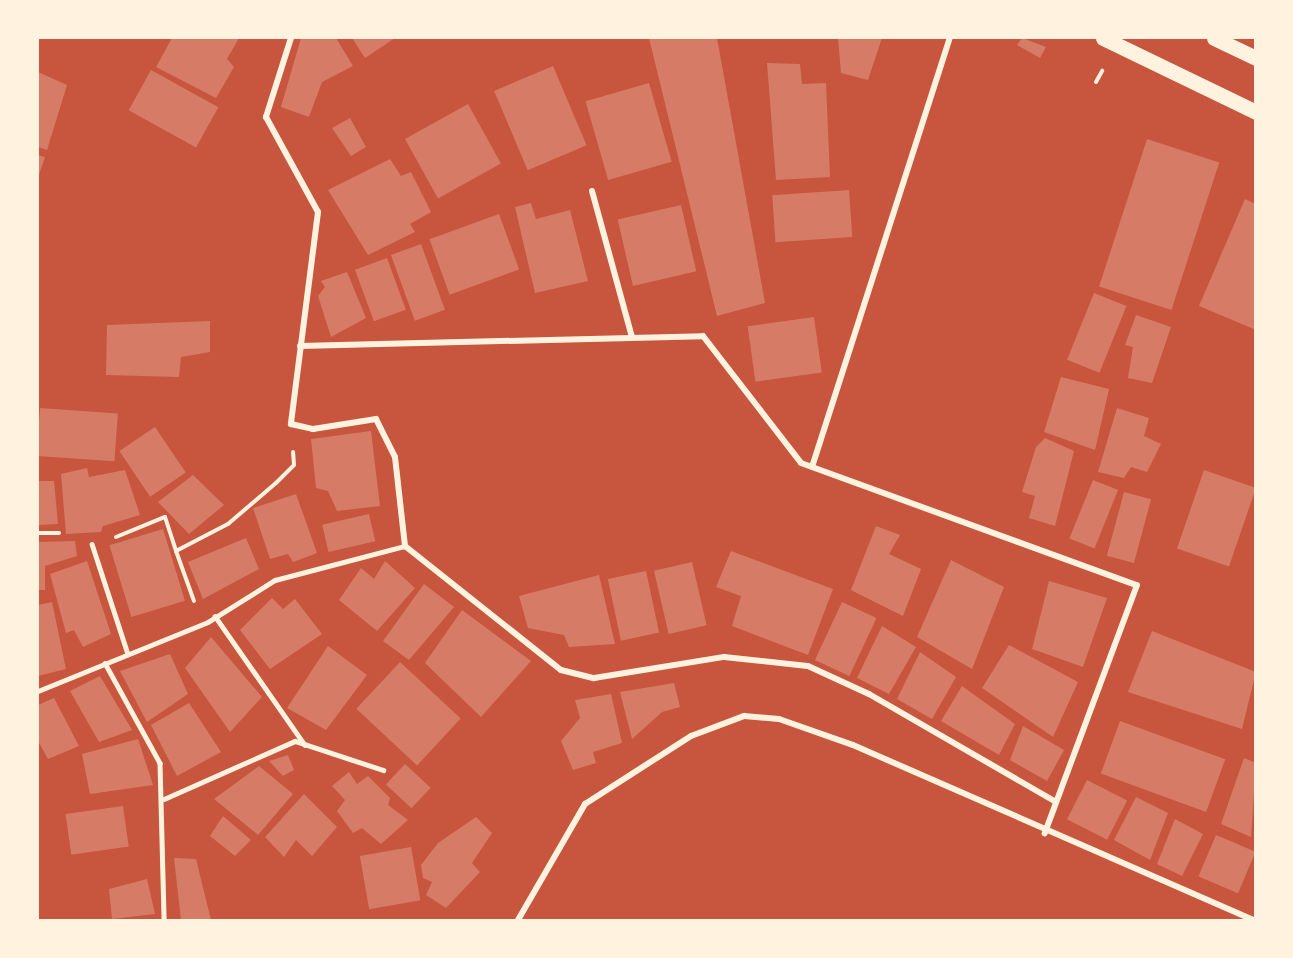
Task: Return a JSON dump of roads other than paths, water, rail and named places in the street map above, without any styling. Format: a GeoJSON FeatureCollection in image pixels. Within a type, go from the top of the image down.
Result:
{"type":"FeatureCollection","features":[{"type":"Feature","properties":{"kind":"main road"},"geometry":{"type":"LineString","coordinates":[[1103,38],[1256,112]]}},
{"type":"Feature","properties":{"kind":"main road"},"geometry":{"type":"LineString","coordinates":[[1214,38],[1256,58]]}},
{"type":"Feature","properties":{"kind":"street"},"geometry":{"type":"LineString","coordinates":[[291,38],[266,117],[318,212],[291,424],[314,429],[376,419],[395,457],[405,546],[561,670],[594,678],[724,657],[808,666],[869,694],[1056,802]]}},
{"type":"Feature","properties":{"kind":"street"},"geometry":{"type":"LineString","coordinates":[[812,467],[950,38]]}},
{"type":"Feature","properties":{"kind":"street"},"geometry":{"type":"LineString","coordinates":[[592,191],[632,338]]}},
{"type":"Feature","properties":{"kind":"street"},"geometry":{"type":"LineString","coordinates":[[300,346],[703,336],[801,463],[1137,585],[1045,833]]}},
{"type":"Feature","properties":{"kind":"street"},"geometry":{"type":"LineString","coordinates":[[518,921],[585,804],[691,736],[744,716],[779,719],[853,745],[1045,833],[1253,921]]}},
{"type":"Feature","properties":{"kind":"lane"},"geometry":{"type":"LineString","coordinates":[[38,533],[59,533]]}},
{"type":"Feature","properties":{"kind":"lane"},"geometry":{"type":"LineString","coordinates":[[92,544],[128,654]]}},
{"type":"Feature","properties":{"kind":"lane"},"geometry":{"type":"LineString","coordinates":[[38,691],[208,622],[214,616],[275,580],[405,546]]}},
{"type":"Feature","properties":{"kind":"lane"},"geometry":{"type":"LineString","coordinates":[[214,616],[305,745]]}},
{"type":"Feature","properties":{"kind":"lane"},"geometry":{"type":"LineString","coordinates":[[105,663],[160,763],[164,799],[159,867],[164,921]]}},
{"type":"Feature","properties":{"kind":"lane"},"geometry":{"type":"LineString","coordinates":[[164,799],[259,753],[295,741],[383,770]]}}]}
